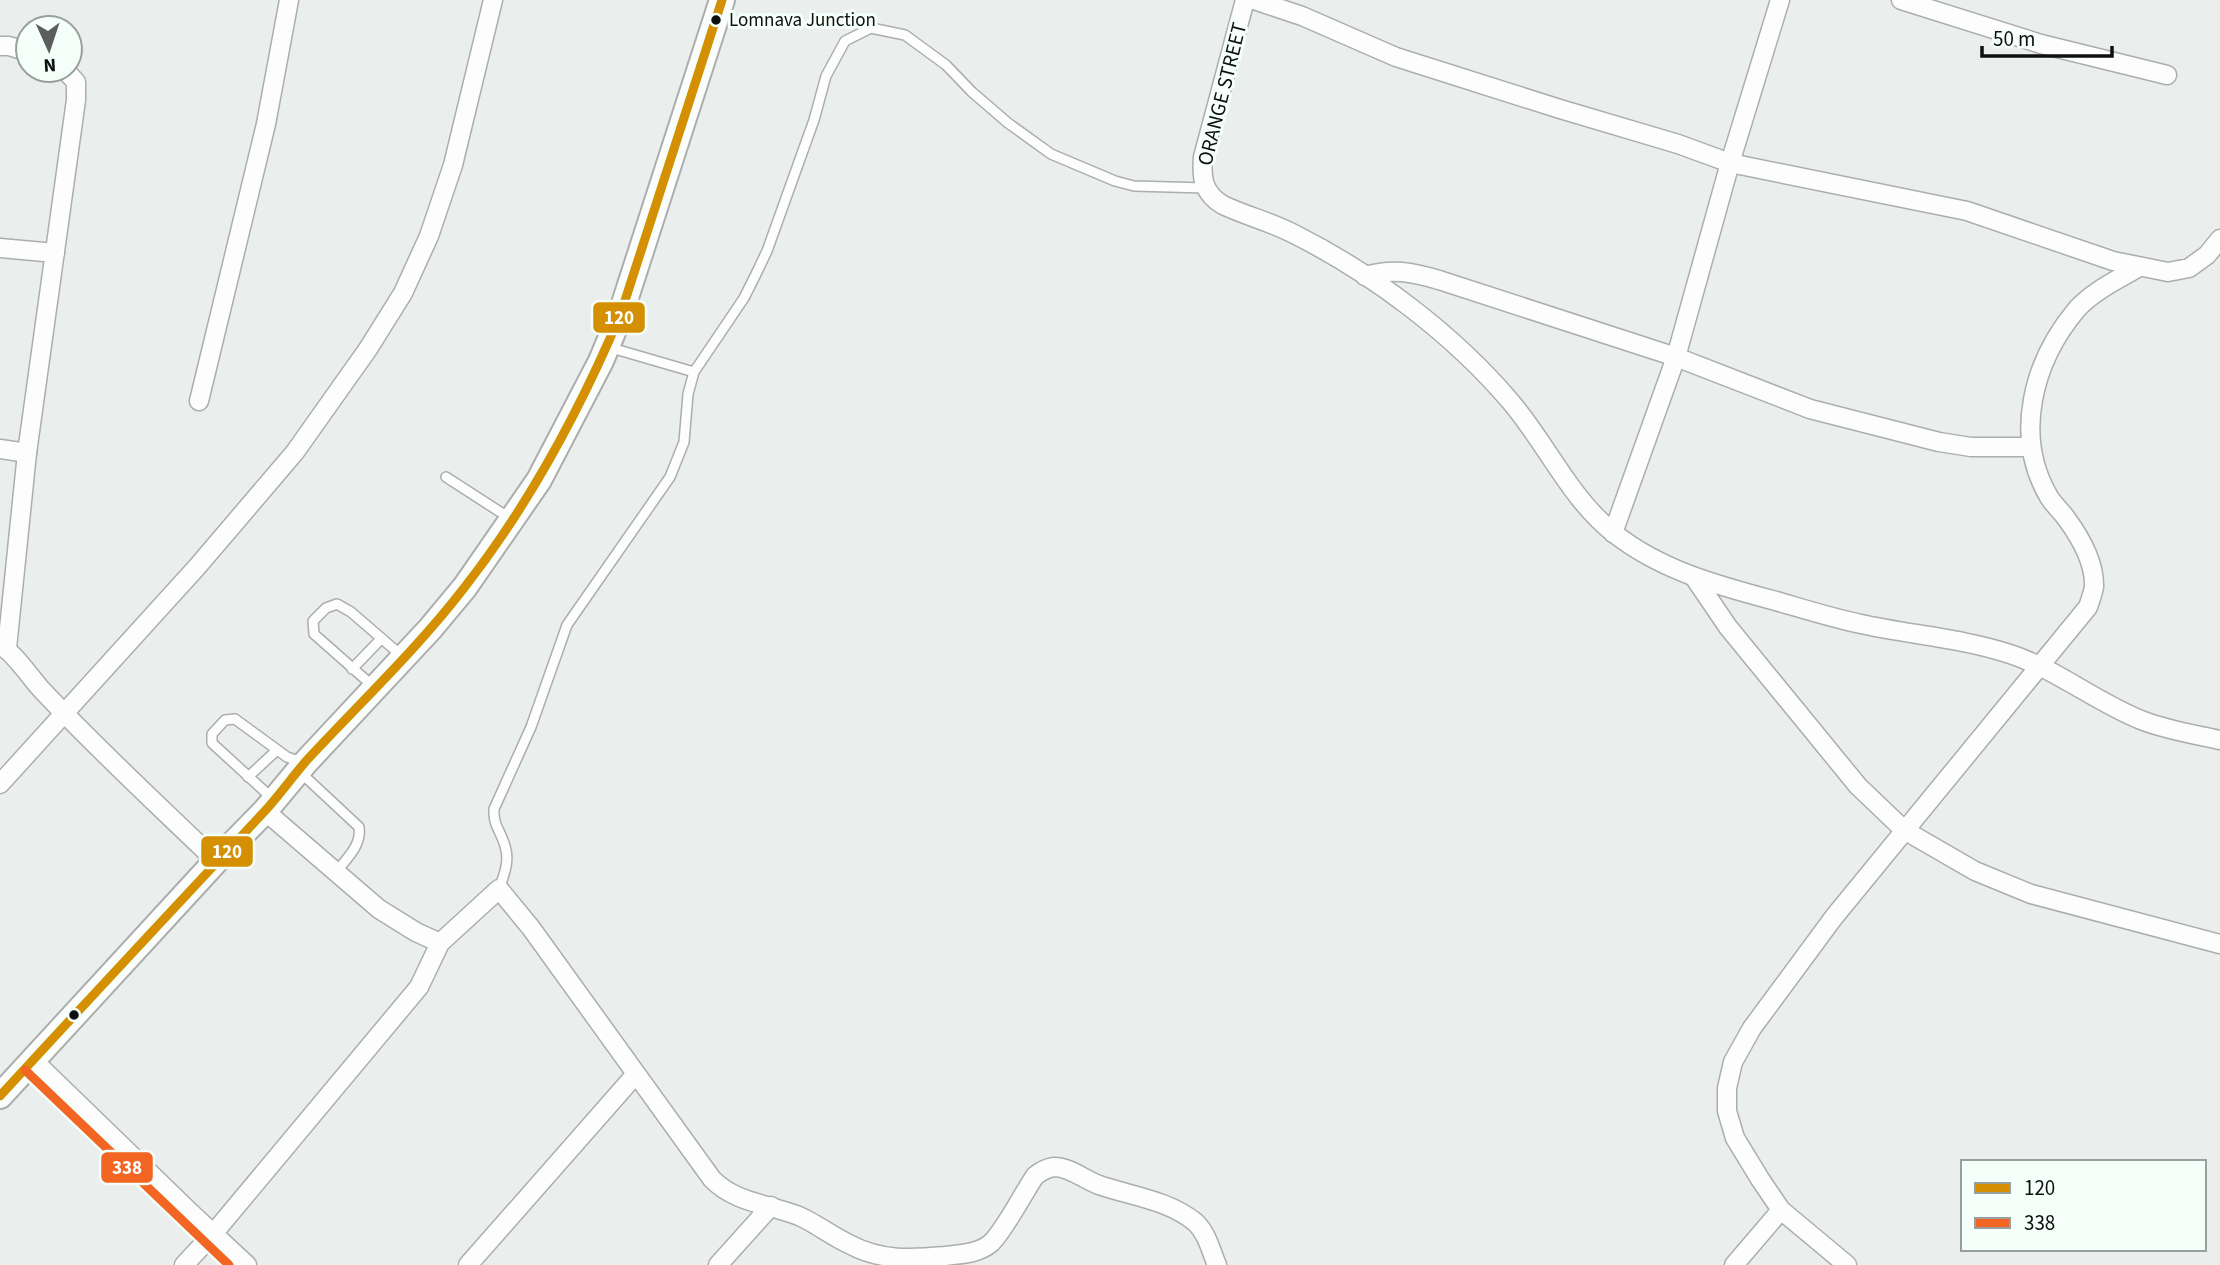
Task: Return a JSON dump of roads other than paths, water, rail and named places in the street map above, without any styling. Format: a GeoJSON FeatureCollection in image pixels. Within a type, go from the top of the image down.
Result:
{"type":"FeatureCollection","features":[{"type":"Feature","properties":{"kind":"main road"},"geometry":{"type":"LineString","coordinates":[[0,1096],[404,657],[465,587],[539,480],[621,313],[722,0]]}},
{"type":"Feature","properties":{"kind":"street"},"geometry":{"type":"LineString","coordinates":[[200,401],[266,124],[289,0]]}},
{"type":"Feature","properties":{"kind":"street"},"geometry":{"type":"LineString","coordinates":[[0,784],[197,567],[295,452],[369,349],[403,293],[429,236],[453,165],[493,0]]}},
{"type":"Feature","properties":{"kind":"street","name":"ORANGE STREET"},"geometry":{"type":"LineString","coordinates":[[1205,188],[1202,174],[1207,137],[1245,0]]}},
{"type":"Feature","properties":{"kind":"street"},"geometry":{"type":"LineString","coordinates":[[1254,0],[1302,16],[1396,57],[1678,144],[1730,163],[1992,218],[2073,248],[2139,267],[2168,272],[2189,268],[2207,256],[2220,239]]}},
{"type":"Feature","properties":{"kind":"street"},"geometry":{"type":"LineString","coordinates":[[1613,533],[1676,357],[1730,163],[1780,0]]}},
{"type":"Feature","properties":{"kind":"street"},"geometry":{"type":"LineString","coordinates":[[1901,0],[2041,44],[2167,75]]}},
{"type":"Feature","properties":{"kind":"street"},"geometry":{"type":"LineString","coordinates":[[76,84],[3,647],[63,713],[216,861]]}},
{"type":"Feature","properties":{"kind":"street"},"geometry":{"type":"LineString","coordinates":[[1205,188],[1213,199],[1223,205],[1289,231],[1317,246],[1365,276],[1440,332],[1511,402],[1566,481],[1590,510],[1613,533],[1644,555],[1694,577],[1731,589],[1860,624],[1972,643],[2012,654],[2140,719],[2174,731],[2220,740]]}},
{"type":"Feature","properties":{"kind":"street"},"geometry":{"type":"LineString","coordinates":[[0,248],[55,253]]}},
{"type":"Feature","properties":{"kind":"street"},"geometry":{"type":"LineString","coordinates":[[1846,1265],[1782,1210],[1735,1138],[1727,1111],[1727,1088],[1733,1062],[1752,1028],[1834,917],[2088,607],[2094,588],[2091,567],[2084,548],[2068,521],[2050,498],[2030,447],[2032,396],[2043,365],[2078,308],[2108,285],[2139,267]]}},
{"type":"Feature","properties":{"kind":"street"},"geometry":{"type":"LineString","coordinates":[[1365,276],[1381,271],[1410,271],[1676,357],[1810,409],[1939,442],[1971,447],[2030,447]]}},
{"type":"Feature","properties":{"kind":"street"},"geometry":{"type":"LineString","coordinates":[[0,449],[27,453]]}},
{"type":"Feature","properties":{"kind":"street"},"geometry":{"type":"LineString","coordinates":[[1694,577],[1728,627],[1858,786],[1903,830],[1975,871],[2031,894],[2220,944]]}},
{"type":"Feature","properties":{"kind":"street"},"geometry":{"type":"LineString","coordinates":[[269,806],[336,872],[379,909],[440,943]]}},
{"type":"Feature","properties":{"kind":"street"},"geometry":{"type":"LineString","coordinates":[[184,1265],[213,1234],[419,987],[440,943],[499,889],[531,928],[720,1187],[742,1198],[803,1218],[870,1254],[894,1258],[960,1260],[992,1242],[1035,1176],[1045,1169],[1055,1167],[1179,1211],[1196,1223],[1204,1233],[1217,1265]]}},
{"type":"Feature","properties":{"kind":"street"},"geometry":{"type":"LineString","coordinates":[[34,1060],[247,1265]]}},
{"type":"Feature","properties":{"kind":"street"},"geometry":{"type":"LineString","coordinates":[[468,1265],[636,1074]]}},
{"type":"Feature","properties":{"kind":"street"},"geometry":{"type":"LineString","coordinates":[[719,1265],[771,1206]]}},
{"type":"Feature","properties":{"kind":"street"},"geometry":{"type":"LineString","coordinates":[[1734,1265],[1782,1210]]}},
{"type":"Feature","properties":{"kind":"lane"},"geometry":{"type":"LineString","coordinates":[[499,889],[507,866],[506,847],[493,821],[494,809],[531,727],[567,625],[670,477],[678,461],[684,442],[688,394],[694,372],[744,298],[767,251],[814,120],[826,76],[845,41],[872,27],[905,35],[946,65],[1008,123],[1051,154],[1115,181],[1134,186],[1205,188]]}},
{"type":"Feature","properties":{"kind":"lane"},"geometry":{"type":"LineString","coordinates":[[607,346],[694,372]]}},
{"type":"Feature","properties":{"kind":"lane"},"geometry":{"type":"LineString","coordinates":[[446,477],[512,520]]}},
{"type":"Feature","properties":{"kind":"lane"},"geometry":{"type":"LineString","coordinates":[[374,688],[314,635],[313,621],[326,608],[337,604],[351,612],[404,657]]}},
{"type":"Feature","properties":{"kind":"lane"},"geometry":{"type":"LineString","coordinates":[[352,668],[381,639]]}},
{"type":"Feature","properties":{"kind":"lane"},"geometry":{"type":"LineString","coordinates":[[269,806],[248,776],[212,743],[212,734],[225,720],[235,719],[302,767],[359,827],[361,837],[336,872]]}},
{"type":"Feature","properties":{"kind":"lane"},"geometry":{"type":"LineString","coordinates":[[248,776],[277,750]]}},
{"type":"Feature","properties":{"kind":"place","name":"Lomnava Junction"},"geometry":{"type":"Point","coordinates":[716,20]}}]}
